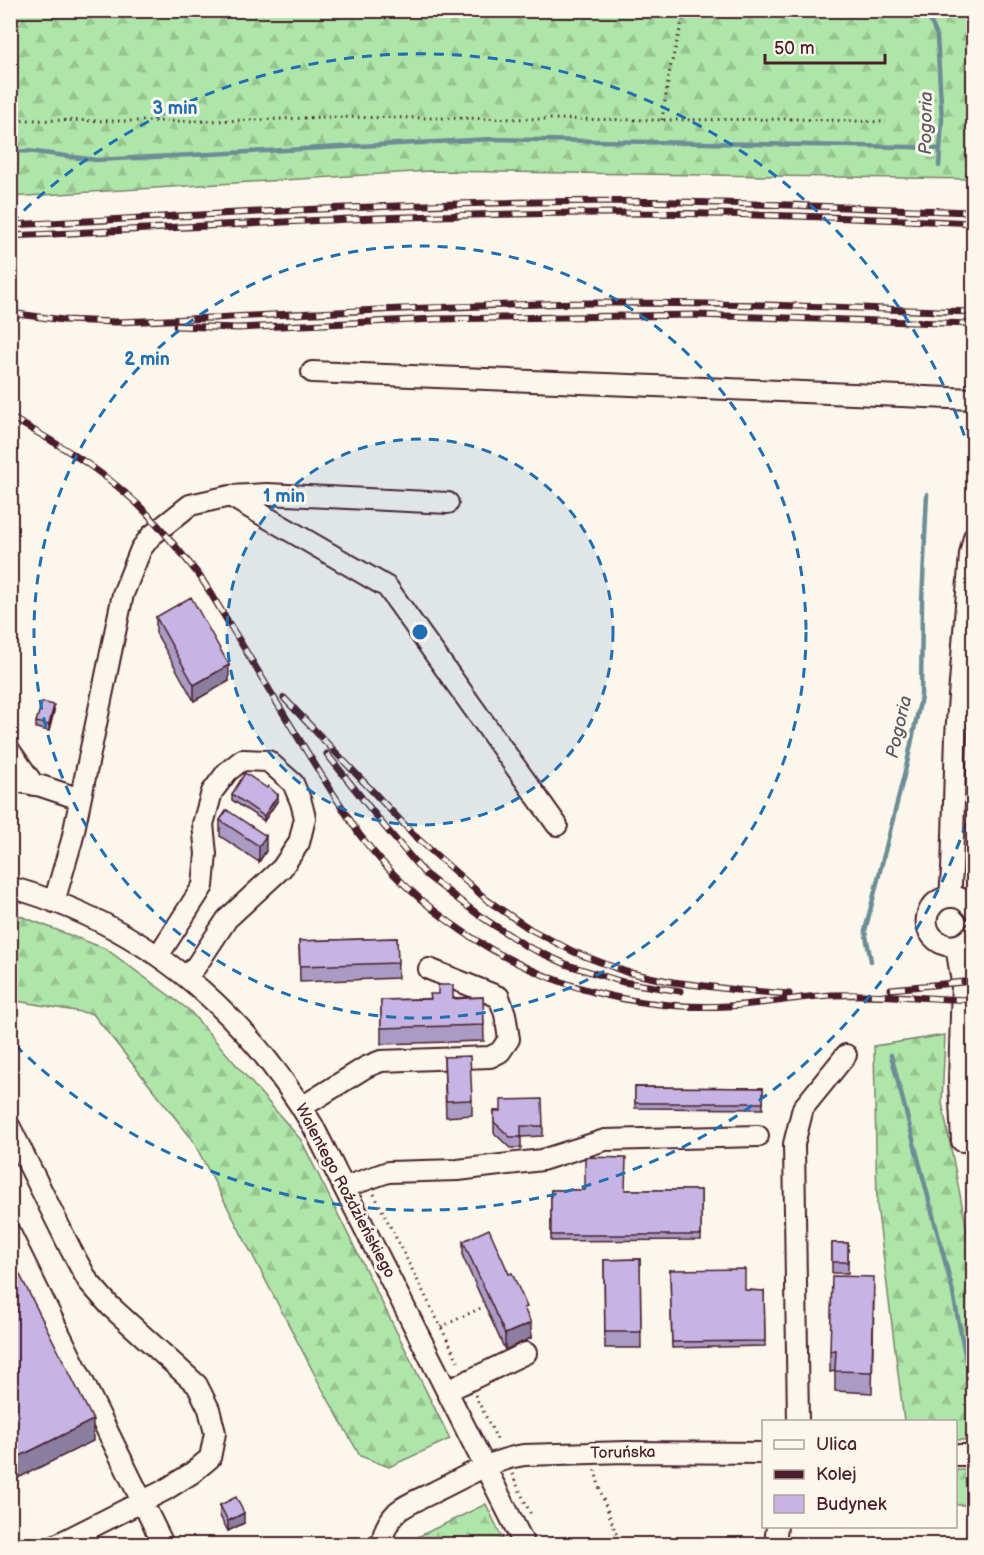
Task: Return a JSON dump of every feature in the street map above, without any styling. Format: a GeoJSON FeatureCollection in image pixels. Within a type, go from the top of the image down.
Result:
{"type":"FeatureCollection","features":[{"type":"Feature","properties":{"kind":"street"},"geometry":{"type":"LineString","coordinates":[[312,372],[974,399]]}},
{"type":"Feature","properties":{"kind":"street"},"geometry":{"type":"LineString","coordinates":[[54,902],[72,840],[123,594],[141,549],[151,536],[190,505],[230,496],[267,494],[448,503]]}},
{"type":"Feature","properties":{"kind":"street"},"geometry":{"type":"LineString","coordinates":[[230,496],[387,587],[557,825]]}},
{"type":"Feature","properties":{"kind":"street"},"geometry":{"type":"LineString","coordinates":[[950,897],[957,724],[970,554],[974,537]]}},
{"type":"Feature","properties":{"kind":"street"},"geometry":{"type":"LineString","coordinates":[[10,751],[34,784]]}},
{"type":"Feature","properties":{"kind":"street"},"geometry":{"type":"LineString","coordinates":[[158,956],[203,886],[206,854],[203,824],[212,792],[227,772],[242,760],[268,761],[293,783],[301,802],[305,818],[299,843],[282,868],[227,919],[196,966],[186,977]]}},
{"type":"Feature","properties":{"kind":"street"},"geometry":{"type":"LineString","coordinates":[[10,780],[34,784],[80,799]]}},
{"type":"Feature","properties":{"kind":"street","name":"Walentego Roździeńskiego"},"geometry":{"type":"LineString","coordinates":[[10,887],[54,902],[104,924],[158,956],[219,1006],[254,1042],[286,1083],[313,1126],[524,1545]]}},
{"type":"Feature","properties":{"kind":"street"},"geometry":{"type":"LineString","coordinates":[[974,910],[964,900],[957,897],[942,899],[930,909],[927,924],[934,938],[948,946],[963,943],[974,933]]}},
{"type":"Feature","properties":{"kind":"street"},"geometry":{"type":"LineString","coordinates":[[956,946],[962,982],[959,1081],[962,1141]]}},
{"type":"Feature","properties":{"kind":"street"},"geometry":{"type":"LineString","coordinates":[[302,1107],[381,1060],[490,1057],[500,1052],[508,1040],[505,1014],[499,998],[429,969]]}},
{"type":"Feature","properties":{"kind":"street"},"geometry":{"type":"LineString","coordinates":[[798,1420],[794,1144],[803,1108],[846,1055]]}},
{"type":"Feature","properties":{"kind":"street"},"geometry":{"type":"LineString","coordinates":[[10,1127],[70,1250],[88,1281],[111,1306],[197,1385],[209,1409],[215,1433],[210,1458],[192,1473],[58,1545]]}},
{"type":"Feature","properties":{"kind":"street"},"geometry":{"type":"LineString","coordinates":[[345,1187],[388,1172],[458,1170],[542,1160],[605,1140],[758,1136]]}},
{"type":"Feature","properties":{"kind":"street"},"geometry":{"type":"LineString","coordinates":[[10,1233],[163,1545]]}},
{"type":"Feature","properties":{"kind":"street"},"geometry":{"type":"LineString","coordinates":[[447,1391],[526,1353]]}},
{"type":"Feature","properties":{"kind":"street","name":"Toruńska"},"geometry":{"type":"LineString","coordinates":[[382,1545],[387,1525],[397,1512],[410,1503],[516,1456],[595,1453],[762,1453]]}},
{"type":"Feature","properties":{"kind":"street"},"geometry":{"type":"LineString","coordinates":[[957,1455],[974,1455]]}},
{"type":"Feature","properties":{"kind":"street"},"geometry":{"type":"LineString","coordinates":[[775,1545],[777,1528]]}},
{"type":"Feature","properties":{"kind":"path"},"geometry":{"type":"LineString","coordinates":[[662,120],[670,69],[685,10]]}},
{"type":"Feature","properties":{"kind":"path"},"geometry":{"type":"LineString","coordinates":[[10,121],[174,122],[321,117],[796,119],[886,122]]}},
{"type":"Feature","properties":{"kind":"path"},"geometry":{"type":"LineString","coordinates":[[441,1327],[485,1306]]}},
{"type":"Feature","properties":{"kind":"path"},"geometry":{"type":"LineString","coordinates":[[595,1453],[594,1466],[600,1490],[620,1545]]}},
{"type":"Feature","properties":{"kind":"green space"},"geometry":{"type":"Polygon","coordinates":[[[11,10],[973,11],[973,179],[430,171],[11,197],[11,10]]]}},
{"type":"Feature","properties":{"kind":"green space"},"geometry":{"type":"Polygon","coordinates":[[[10,912],[106,949],[189,1010],[301,1140],[450,1439],[389,1467],[360,1456],[319,1383],[192,1139],[93,1014],[11,1000],[10,912]]]}},
{"type":"Feature","properties":{"kind":"green space"},"geometry":{"type":"Polygon","coordinates":[[[945,1035],[942,1103],[973,1261],[973,1440],[957,1440],[957,1420],[904,1420],[877,1205],[874,1046],[945,1035]]]}},
{"type":"Feature","properties":{"kind":"green space"},"geometry":{"type":"Polygon","coordinates":[[[957,1470],[973,1470],[973,1539],[965,1505],[957,1505],[957,1470]]]}},
{"type":"Feature","properties":{"kind":"green space"},"geometry":{"type":"Polygon","coordinates":[[[486,1504],[505,1544],[411,1544],[409,1541],[486,1504]]]}},
{"type":"Feature","properties":{"kind":"building"},"geometry":{"type":"Polygon","coordinates":[[[191,597],[229,665],[194,685],[156,617],[191,597]]]}},
{"type":"Feature","properties":{"kind":"building"},"geometry":{"type":"Polygon","coordinates":[[[42,702],[54,705],[49,725],[36,722],[42,702]]]}},
{"type":"Feature","properties":{"kind":"building"},"geometry":{"type":"Polygon","coordinates":[[[245,773],[267,788],[268,786],[278,795],[264,816],[232,794],[245,773]]]}},
{"type":"Feature","properties":{"kind":"building"},"geometry":{"type":"Polygon","coordinates":[[[227,810],[266,836],[259,846],[220,820],[227,810]]]}},
{"type":"Feature","properties":{"kind":"building"},"geometry":{"type":"Polygon","coordinates":[[[397,938],[398,963],[300,966],[299,941],[397,938]]]}},
{"type":"Feature","properties":{"kind":"building"},"geometry":{"type":"Polygon","coordinates":[[[438,985],[453,985],[453,999],[483,997],[484,1025],[381,1028],[381,1000],[431,999],[430,994],[438,994],[438,985]]]}},
{"type":"Feature","properties":{"kind":"building"},"geometry":{"type":"Polygon","coordinates":[[[470,1056],[472,1100],[446,1101],[444,1057],[470,1056]]]}},
{"type":"Feature","properties":{"kind":"building"},"geometry":{"type":"Polygon","coordinates":[[[635,1087],[763,1088],[763,1103],[635,1103],[635,1087]]]}},
{"type":"Feature","properties":{"kind":"building"},"geometry":{"type":"Polygon","coordinates":[[[542,1099],[543,1126],[521,1126],[521,1137],[510,1137],[494,1122],[494,1111],[501,1111],[501,1100],[542,1099]]]}},
{"type":"Feature","properties":{"kind":"building"},"geometry":{"type":"Polygon","coordinates":[[[585,1157],[626,1158],[625,1190],[701,1190],[701,1235],[551,1235],[551,1190],[585,1190],[585,1157]]]}},
{"type":"Feature","properties":{"kind":"building"},"geometry":{"type":"Polygon","coordinates":[[[489,1229],[509,1274],[512,1273],[527,1307],[524,1308],[531,1323],[505,1334],[463,1241],[489,1229]]]}},
{"type":"Feature","properties":{"kind":"building"},"geometry":{"type":"Polygon","coordinates":[[[832,1243],[848,1243],[848,1262],[832,1262],[832,1243]]]}},
{"type":"Feature","properties":{"kind":"building"},"geometry":{"type":"Polygon","coordinates":[[[10,1255],[93,1420],[10,1461],[10,1255]]]}},
{"type":"Feature","properties":{"kind":"building"},"geometry":{"type":"Polygon","coordinates":[[[640,1259],[641,1332],[605,1332],[604,1260],[640,1259]]]}},
{"type":"Feature","properties":{"kind":"building"},"geometry":{"type":"Polygon","coordinates":[[[745,1269],[745,1290],[764,1291],[765,1341],[672,1342],[670,1270],[745,1269]]]}},
{"type":"Feature","properties":{"kind":"building"},"geometry":{"type":"Polygon","coordinates":[[[832,1276],[874,1277],[872,1372],[835,1371],[836,1350],[830,1351],[832,1276]]]}},
{"type":"Feature","properties":{"kind":"building"},"geometry":{"type":"Polygon","coordinates":[[[236,1497],[244,1513],[228,1521],[220,1505],[236,1497]]]}},
{"type":"Feature","properties":{"kind":"waterway","name":"Pogoria"},"geometry":{"type":"LineString","coordinates":[[926,10],[937,36],[942,120],[939,166]]}},
{"type":"Feature","properties":{"kind":"waterway"},"geometry":{"type":"LineString","coordinates":[[10,152],[28,151],[96,160],[492,139],[940,149]]}},
{"type":"Feature","properties":{"kind":"waterway","name":"Pogoria"},"geometry":{"type":"LineString","coordinates":[[871,961],[865,931],[921,697],[922,602],[927,494]]}},
{"type":"Feature","properties":{"kind":"waterway","name":"Pogoria"},"geometry":{"type":"LineString","coordinates":[[891,1055],[952,1288],[974,1400]]}},
{"type":"Feature","properties":{"kind":"railway"},"geometry":{"type":"LineString","coordinates":[[10,225],[340,208],[592,201],[974,212]]}},
{"type":"Feature","properties":{"kind":"railway"},"geometry":{"type":"LineString","coordinates":[[10,236],[464,215],[705,214],[974,223]]}},
{"type":"Feature","properties":{"kind":"railway"},"geometry":{"type":"LineString","coordinates":[[10,313],[63,320],[116,322],[592,303],[974,312]]}},
{"type":"Feature","properties":{"kind":"railway"},"geometry":{"type":"LineString","coordinates":[[176,326],[238,328],[436,319],[695,315],[974,324]]}},
{"type":"Feature","properties":{"kind":"railway"},"geometry":{"type":"LineString","coordinates":[[10,417],[92,467],[146,512],[201,578],[359,834],[407,887],[434,911],[495,951],[527,968],[594,992],[627,1000],[661,1004],[728,1006],[850,995],[974,1000]]}},
{"type":"Feature","properties":{"kind":"railway"},"geometry":{"type":"LineString","coordinates":[[284,698],[417,838],[487,900],[530,929],[574,952],[626,972],[673,982],[789,994]]}},
{"type":"Feature","properties":{"kind":"railway"},"geometry":{"type":"LineString","coordinates":[[327,754],[425,874],[480,916],[526,946],[568,965],[623,982],[680,991]]}},
{"type":"Feature","properties":{"kind":"railway"},"geometry":{"type":"LineString","coordinates":[[891,989],[974,981]]}}]}
